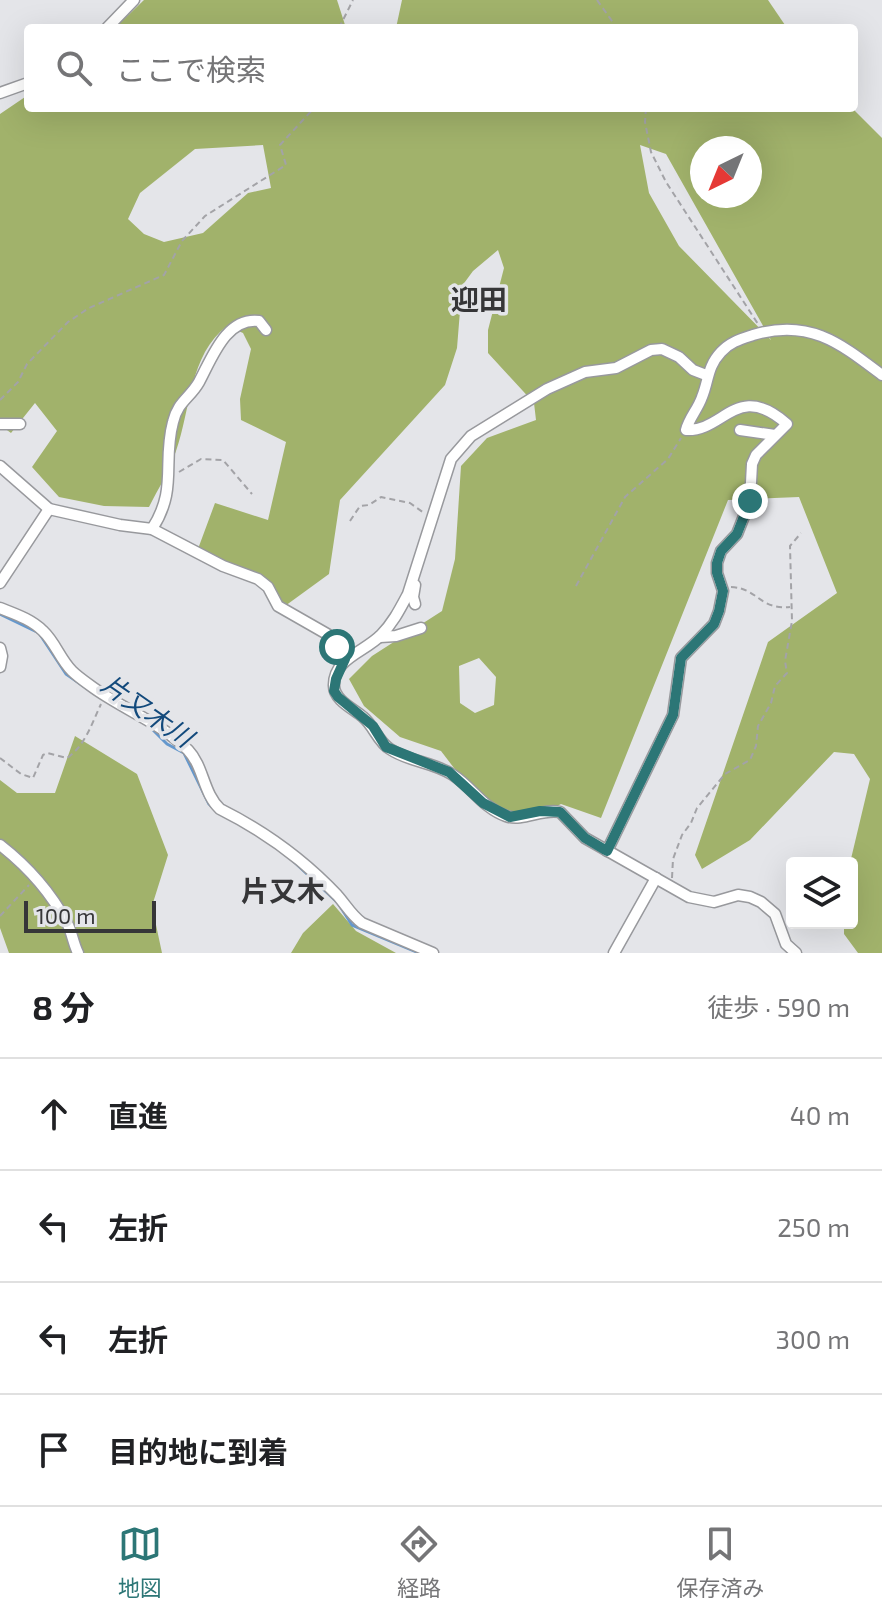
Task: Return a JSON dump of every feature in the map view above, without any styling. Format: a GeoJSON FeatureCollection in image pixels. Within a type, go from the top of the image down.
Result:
{"type":"FeatureCollection","features":[{"type":"Feature","properties":{"kind":"street"},"geometry":{"type":"LineString","coordinates":[[111,24],[134,0]]}},
{"type":"Feature","properties":{"kind":"street"},"geometry":{"type":"LineString","coordinates":[[0,93],[24,84]]}},
{"type":"Feature","properties":{"kind":"street"},"geometry":{"type":"LineString","coordinates":[[152,529],[164,511],[171,430],[183,398],[195,387],[232,328],[243,321],[255,320],[266,330]]}},
{"type":"Feature","properties":{"kind":"street"},"geometry":{"type":"LineString","coordinates":[[607,851],[673,715],[681,658],[714,624],[723,590],[717,573],[721,551],[737,534],[750,501],[752,464],[756,455],[787,424],[776,414],[744,407],[734,409],[696,431],[686,430],[703,396],[706,375],[721,352],[736,341],[763,332],[798,328],[843,345],[882,375]]}},
{"type":"Feature","properties":{"kind":"street"},"geometry":{"type":"LineString","coordinates":[[706,375],[662,349],[651,350],[616,368],[585,372],[547,389],[471,436],[451,459],[397,615],[369,647],[345,659],[334,691],[373,726],[386,747],[449,772],[483,803],[510,817],[540,811],[560,812],[585,838],[689,897],[714,902],[738,895],[761,902],[775,914],[786,944],[796,953]]}},
{"type":"Feature","properties":{"kind":"street"},"geometry":{"type":"LineString","coordinates":[[0,424],[20,424]]}},
{"type":"Feature","properties":{"kind":"street"},"geometry":{"type":"LineString","coordinates":[[740,430],[775,435]]}},
{"type":"Feature","properties":{"kind":"street"},"geometry":{"type":"LineString","coordinates":[[0,466],[49,509],[152,529],[223,566],[264,582],[278,606],[327,634],[345,659]]}},
{"type":"Feature","properties":{"kind":"street"},"geometry":{"type":"LineString","coordinates":[[0,583],[49,509]]}},
{"type":"Feature","properties":{"kind":"street"},"geometry":{"type":"LineString","coordinates":[[414,571],[415,604]]}},
{"type":"Feature","properties":{"kind":"street"},"geometry":{"type":"LineString","coordinates":[[0,608],[30,620],[45,632],[78,676],[154,723],[186,749],[194,757],[212,802],[280,843],[338,896],[352,916],[433,953]]}},
{"type":"Feature","properties":{"kind":"street"},"geometry":{"type":"LineString","coordinates":[[380,637],[396,636],[421,628]]}},
{"type":"Feature","properties":{"kind":"street"},"geometry":{"type":"LineString","coordinates":[[0,648],[0,667]]}},
{"type":"Feature","properties":{"kind":"street"},"geometry":{"type":"LineString","coordinates":[[0,845],[55,902],[69,926],[78,953]]}},
{"type":"Feature","properties":{"kind":"street"},"geometry":{"type":"LineString","coordinates":[[614,953],[656,878]]}},
{"type":"Feature","properties":{"kind":"path"},"geometry":{"type":"LineString","coordinates":[[341,24],[353,0]]}},
{"type":"Feature","properties":{"kind":"path"},"geometry":{"type":"LineString","coordinates":[[597,0],[614,24]]}},
{"type":"Feature","properties":{"kind":"path"},"geometry":{"type":"LineString","coordinates":[[0,400],[18,382],[27,364],[68,322],[89,308],[164,275],[182,241],[205,216],[286,165],[280,145],[310,112]]}},
{"type":"Feature","properties":{"kind":"path"},"geometry":{"type":"LineString","coordinates":[[646,112],[651,152],[666,182],[763,332]]}},
{"type":"Feature","properties":{"kind":"path"},"geometry":{"type":"LineString","coordinates":[[576,586],[625,497],[668,459],[686,430]]}},
{"type":"Feature","properties":{"kind":"path"},"geometry":{"type":"LineString","coordinates":[[168,479],[201,459],[211,457],[223,460],[252,494]]}},
{"type":"Feature","properties":{"kind":"path"},"geometry":{"type":"LineString","coordinates":[[350,521],[360,506],[369,505],[381,497],[410,503],[430,519]]}},
{"type":"Feature","properties":{"kind":"path"},"geometry":{"type":"LineString","coordinates":[[671,887],[673,859],[682,835],[697,808],[725,774],[745,764],[754,752],[758,726],[771,703],[775,686],[787,673],[785,661],[792,621],[790,546],[801,533]]}},
{"type":"Feature","properties":{"kind":"path"},"geometry":{"type":"LineString","coordinates":[[723,590],[739,587],[753,593],[768,606],[791,607]]}},
{"type":"Feature","properties":{"kind":"path"},"geometry":{"type":"LineString","coordinates":[[0,758],[21,774],[33,778],[43,755],[47,753],[67,758],[72,754],[86,736],[101,704]]}},
{"type":"Feature","properties":{"kind":"path"},"geometry":{"type":"LineString","coordinates":[[0,916],[35,878]]}},
{"type":"Feature","properties":{"kind":"green space"},"geometry":{"type":"Polygon","coordinates":[[[144,0],[337,0],[345,24],[119,24],[144,0]]]}},
{"type":"Feature","properties":{"kind":"green space"},"geometry":{"type":"Polygon","coordinates":[[[402,0],[768,0],[784,24],[397,24],[402,0]]]}},
{"type":"Feature","properties":{"kind":"green space"},"geometry":{"type":"Polygon","coordinates":[[[24,98],[24,112],[856,112],[882,138],[882,953],[858,953],[844,934],[844,929],[858,929],[858,857],[851,857],[870,779],[854,754],[834,752],[750,840],[702,869],[695,855],[768,642],[837,593],[799,497],[728,500],[601,818],[561,804],[533,818],[495,806],[454,768],[441,751],[400,737],[364,706],[349,679],[372,656],[442,611],[455,559],[461,466],[487,438],[536,420],[534,403],[488,353],[488,330],[504,268],[498,250],[473,271],[462,286],[457,348],[445,385],[340,500],[329,574],[285,606],[274,592],[195,557],[215,503],[268,520],[286,442],[241,420],[240,399],[251,349],[243,333],[227,326],[205,352],[173,458],[149,507],[104,506],[59,497],[32,467],[57,431],[35,403],[11,433],[0,425],[0,114],[24,98]],[[690,136],[690,197],[666,154],[640,145],[649,193],[679,246],[771,340],[696,208],[762,208],[762,136],[690,136]],[[263,145],[195,149],[140,193],[128,219],[144,234],[164,242],[203,233],[248,193],[271,188],[263,145]],[[479,658],[459,666],[460,703],[475,713],[494,705],[496,677],[479,658]]]}},
{"type":"Feature","properties":{"kind":"green space"},"geometry":{"type":"Polygon","coordinates":[[[75,736],[137,774],[168,855],[152,906],[162,953],[9,953],[0,928],[0,780],[17,793],[55,793],[75,736]]]}},
{"type":"Feature","properties":{"kind":"green space"},"geometry":{"type":"Polygon","coordinates":[[[333,904],[356,931],[396,953],[291,953],[303,933],[333,904]]]}},
{"type":"Feature","properties":{"kind":"waterway","name":"片又木川"},"geometry":{"type":"LineString","coordinates":[[0,614],[39,633],[66,674],[95,694]]}},
{"type":"Feature","properties":{"kind":"waterway","name":"片又木川"},"geometry":{"type":"LineString","coordinates":[[147,724],[167,744],[184,753],[209,804],[217,812]]}},
{"type":"Feature","properties":{"kind":"waterway","name":"片又木川"},"geometry":{"type":"LineString","coordinates":[[291,859],[338,903],[352,925],[419,953]]}},
{"type":"Feature","properties":{"kind":"district","name":"迎田"},"geometry":{"type":"Point","coordinates":[479,300]}},
{"type":"Feature","properties":{"kind":"district","name":"片又木"},"geometry":{"type":"Point","coordinates":[283,891]}},
{"type":"Feature","properties":{"kind":"route"},"geometry":{"type":"LineString","coordinates":[[337,647],[345,659],[334,691],[373,726],[386,747],[449,772],[483,803],[510,817],[540,811],[560,812],[585,838],[607,851],[673,715],[681,658],[714,624],[723,591],[717,563],[721,551],[737,534],[750,501]]}}]}
